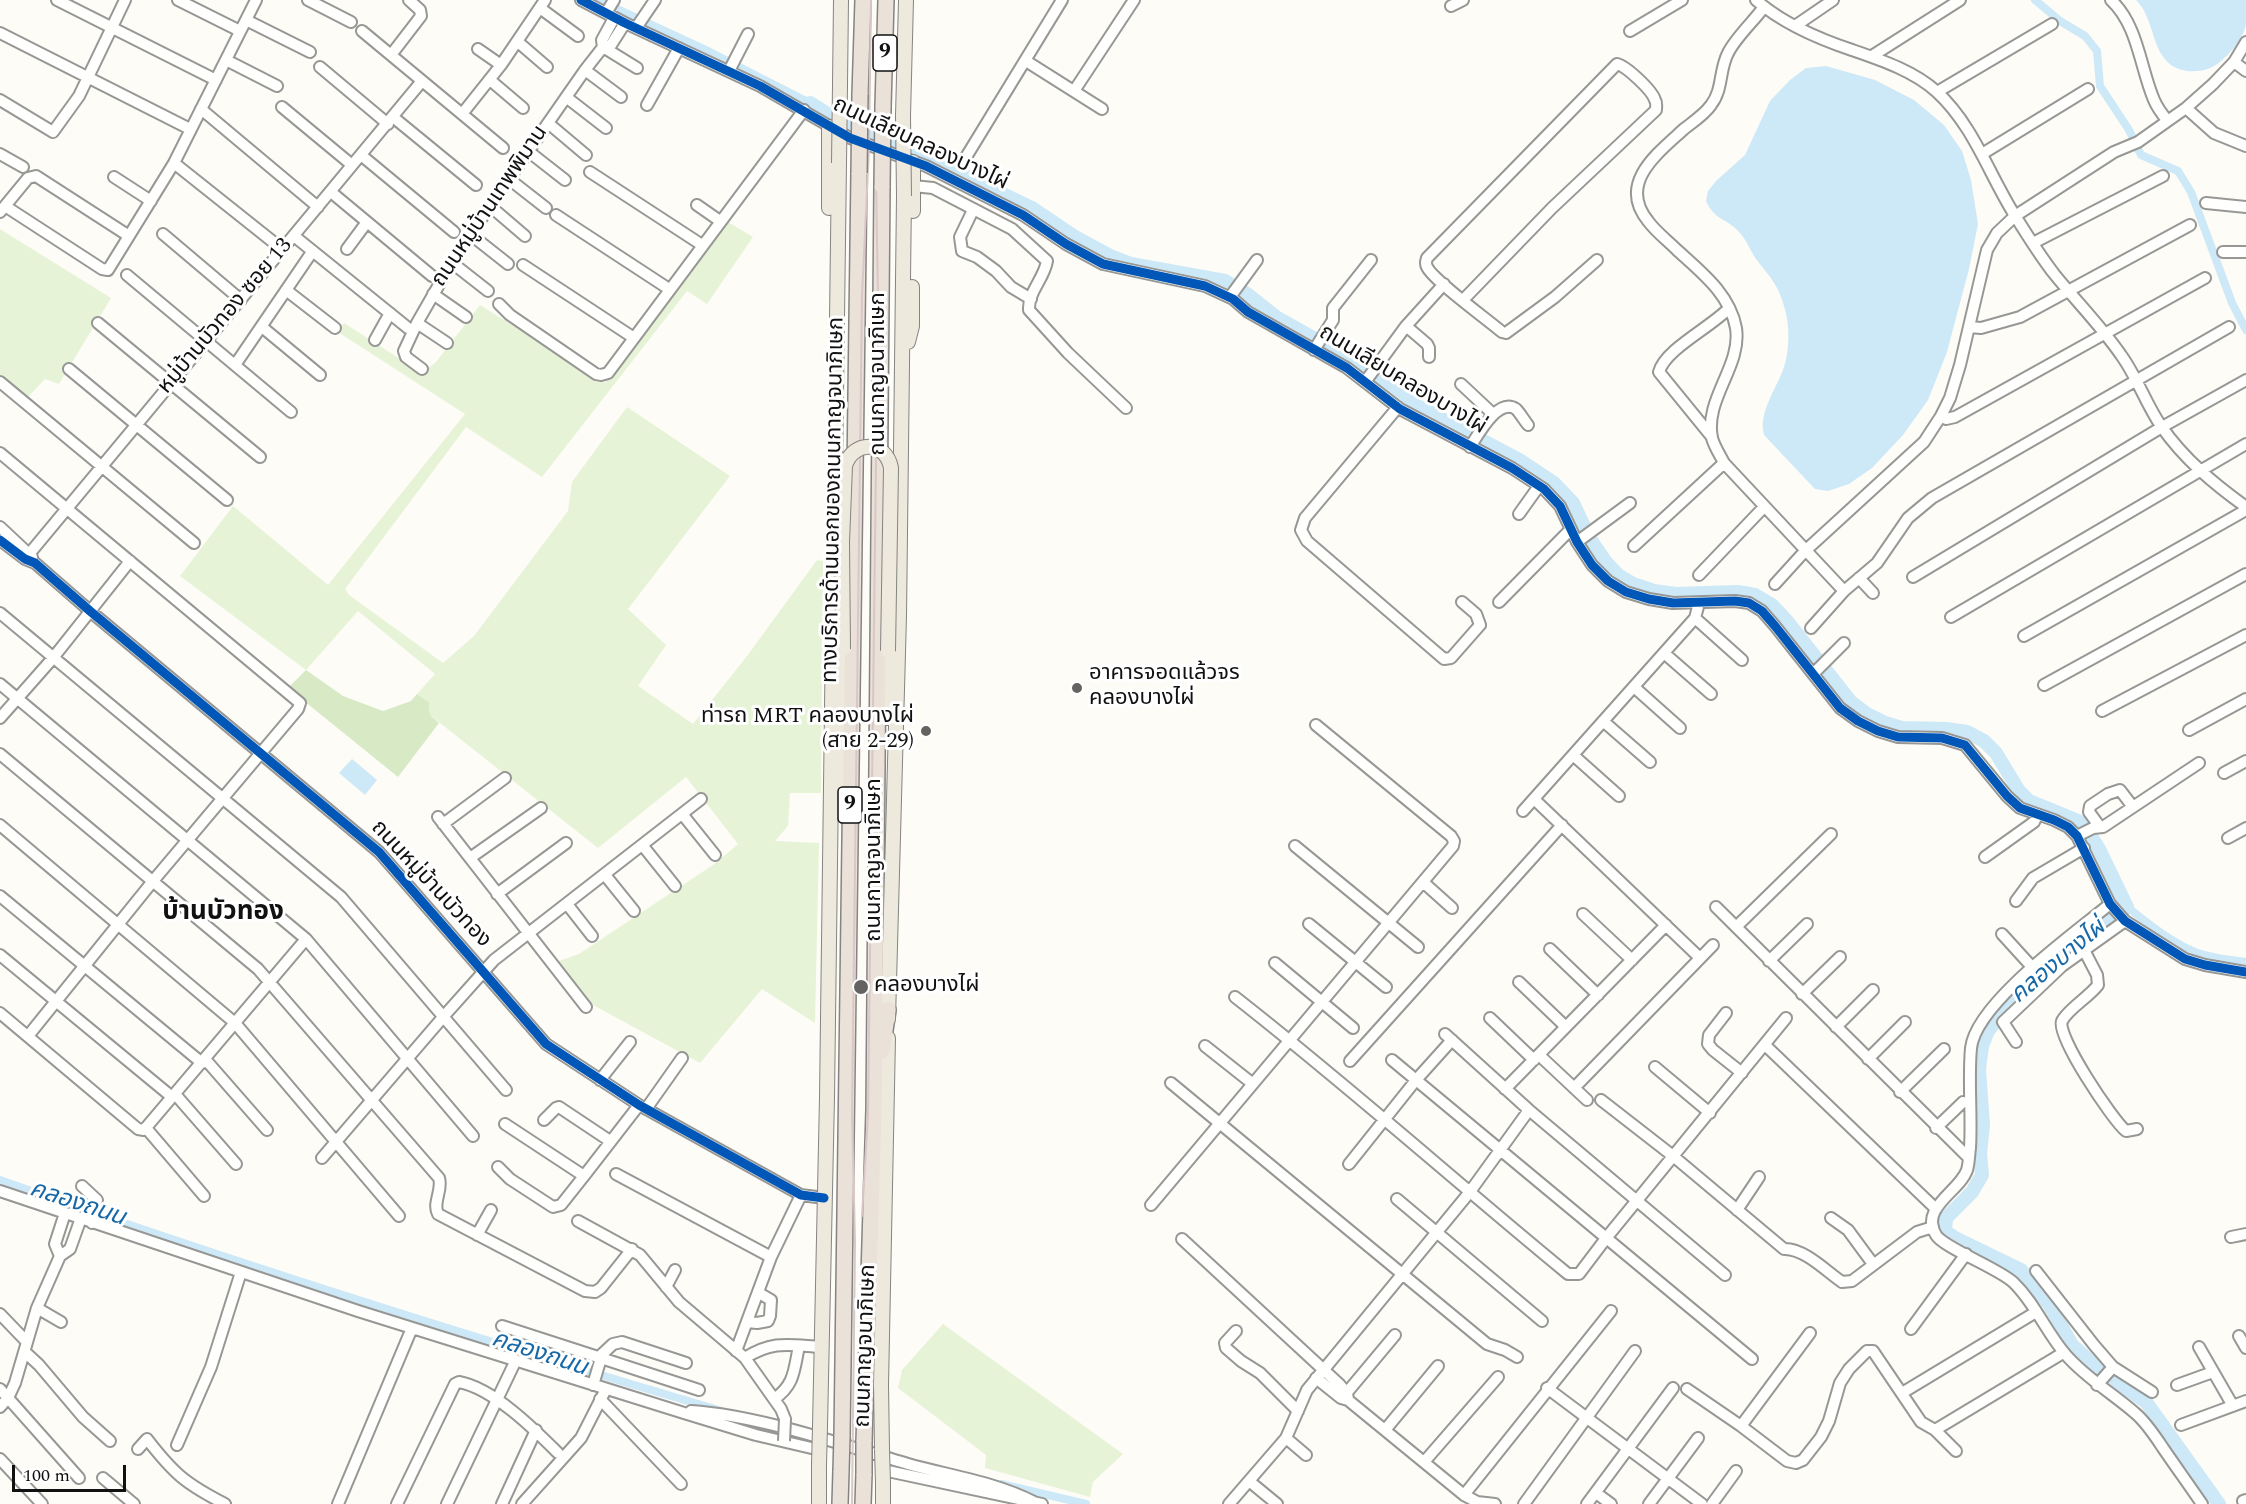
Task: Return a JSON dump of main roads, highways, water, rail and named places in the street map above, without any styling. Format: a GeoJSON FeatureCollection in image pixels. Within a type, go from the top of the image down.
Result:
{"type":"FeatureCollection","features":[{"type":"Feature","properties":{"kind":"highway","name":"ถนนกาญจนาภิเษก"},"geometry":{"type":"LineString","coordinates":[[840,1504],[863,0]]}},
{"type":"Feature","properties":{"kind":"highway","name":"ถนนกาญจนาภิเษก"},"geometry":{"type":"LineString","coordinates":[[863,1504],[874,1110],[882,186],[886,0]]}},
{"type":"Feature","properties":{"kind":"highway"},"geometry":{"type":"LineString","coordinates":[[874,1110],[888,1010]]}},
{"type":"Feature","properties":{"kind":"main road","name":"ทางบริการด้านนอกของถนนกาญจนาภิเษก"},"geometry":{"type":"LineString","coordinates":[[819,1504],[830,900],[841,0]]}},
{"type":"Feature","properties":{"kind":"main road"},"geometry":{"type":"LineString","coordinates":[[883,1504],[890,903],[908,191],[903,116],[906,0]]}},
{"type":"Feature","properties":{"kind":"main road"},"geometry":{"type":"LineString","coordinates":[[829,127],[829,286],[837,335]]}},
{"type":"Feature","properties":{"kind":"main road"},"geometry":{"type":"LineString","coordinates":[[908,191],[913,162]]}},
{"type":"Feature","properties":{"kind":"main road"},"geometry":{"type":"LineString","coordinates":[[830,900],[842,780],[842,542],[845,466],[854,450],[870,446],[884,452],[890,460],[891,468],[886,783],[890,903]]}},
{"type":"Feature","properties":{"kind":"water"},"geometry":{"type":"Polygon","coordinates":[[[2136,0],[2246,0],[2245,28],[2233,49],[2217,64],[2205,70],[2187,71],[2175,67],[2166,60],[2143,9],[2136,0]]]}},
{"type":"Feature","properties":{"kind":"water"},"geometry":{"type":"Polygon","coordinates":[[[1826,66],[1875,80],[1914,100],[1944,125],[1962,151],[1971,180],[1978,224],[1969,269],[1947,352],[1928,400],[1903,435],[1872,468],[1849,484],[1828,491],[1815,489],[1764,435],[1763,418],[1787,355],[1786,313],[1776,286],[1744,238],[1735,227],[1717,216],[1706,201],[1708,191],[1716,181],[1745,155],[1770,101],[1790,80],[1806,68],[1826,66]]]}},
{"type":"Feature","properties":{"kind":"water"},"geometry":{"type":"Polygon","coordinates":[[[352,759],[377,780],[365,795],[339,773],[352,759]]]}},
{"type":"Feature","properties":{"kind":"waterway","name":"คลองบางไผ่"},"geometry":{"type":"LineString","coordinates":[[598,0],[710,52],[810,103]]}},
{"type":"Feature","properties":{"kind":"waterway"},"geometry":{"type":"LineString","coordinates":[[2035,0],[2060,21],[2085,36],[2097,51],[2100,86],[2129,130],[2141,155],[2178,171],[2191,192],[2232,303],[2246,330]]}},
{"type":"Feature","properties":{"kind":"waterway","name":"คลองบางไผ่"},"geometry":{"type":"LineString","coordinates":[[810,103],[837,120],[917,157],[930,159],[1032,208],[1075,237],[1110,256],[1131,264],[1225,281],[1247,294],[1276,317],[1356,362],[1410,402],[1521,461],[1554,483],[1573,503],[1590,539],[1618,575],[1633,584],[1654,591],[1676,594],[1738,592],[1755,595],[1772,605],[1851,702],[1867,714],[1902,728],[1967,732],[1984,741],[1996,753],[2019,791],[2029,801],[2078,821],[2087,830],[2099,849],[2127,907],[2041,973],[2015,996],[1988,1031],[1982,1046],[1979,1069],[1983,1125],[1980,1153],[1982,1175],[1972,1192],[1946,1218],[1945,1231],[2021,1270],[2049,1304],[2072,1345],[2102,1372],[2146,1402],[2219,1504]]}},
{"type":"Feature","properties":{"kind":"waterway"},"geometry":{"type":"LineString","coordinates":[[2127,907],[2186,948],[2207,956],[2246,962]]}},
{"type":"Feature","properties":{"kind":"waterway","name":"คลองถนน"},"geometry":{"type":"LineString","coordinates":[[0,1180],[179,1242],[360,1300],[722,1411]]}},
{"type":"Feature","properties":{"kind":"waterway","name":"คลองถนน"},"geometry":{"type":"LineString","coordinates":[[1001,1484],[1086,1504]]}},
{"type":"Feature","properties":{"kind":"railway"},"geometry":{"type":"LineString","coordinates":[[852,1504],[855,1242],[852,1115],[862,296],[869,148],[871,0]]}},
{"type":"Feature","properties":{"kind":"railway"},"geometry":{"type":"LineString","coordinates":[[862,1216],[868,1115],[878,297],[876,181]]}},
{"type":"Feature","properties":{"kind":"place","name":"อาคารจอดแล้วจร คลองบางไผ่"},"geometry":{"type":"Point","coordinates":[1077,688]}},
{"type":"Feature","properties":{"kind":"place","name":"ท่ารถ MRT คลองบางไผ่ (สาย 2-29)"},"geometry":{"type":"Point","coordinates":[926,731]}},
{"type":"Feature","properties":{"kind":"place","name":"คลองบางไผ่"},"geometry":{"type":"Point","coordinates":[861,987]}},
{"type":"Feature","properties":{"kind":"district","name":"บ้านบัวทอง"},"geometry":{"type":"Point","coordinates":[223,914]}}]}
